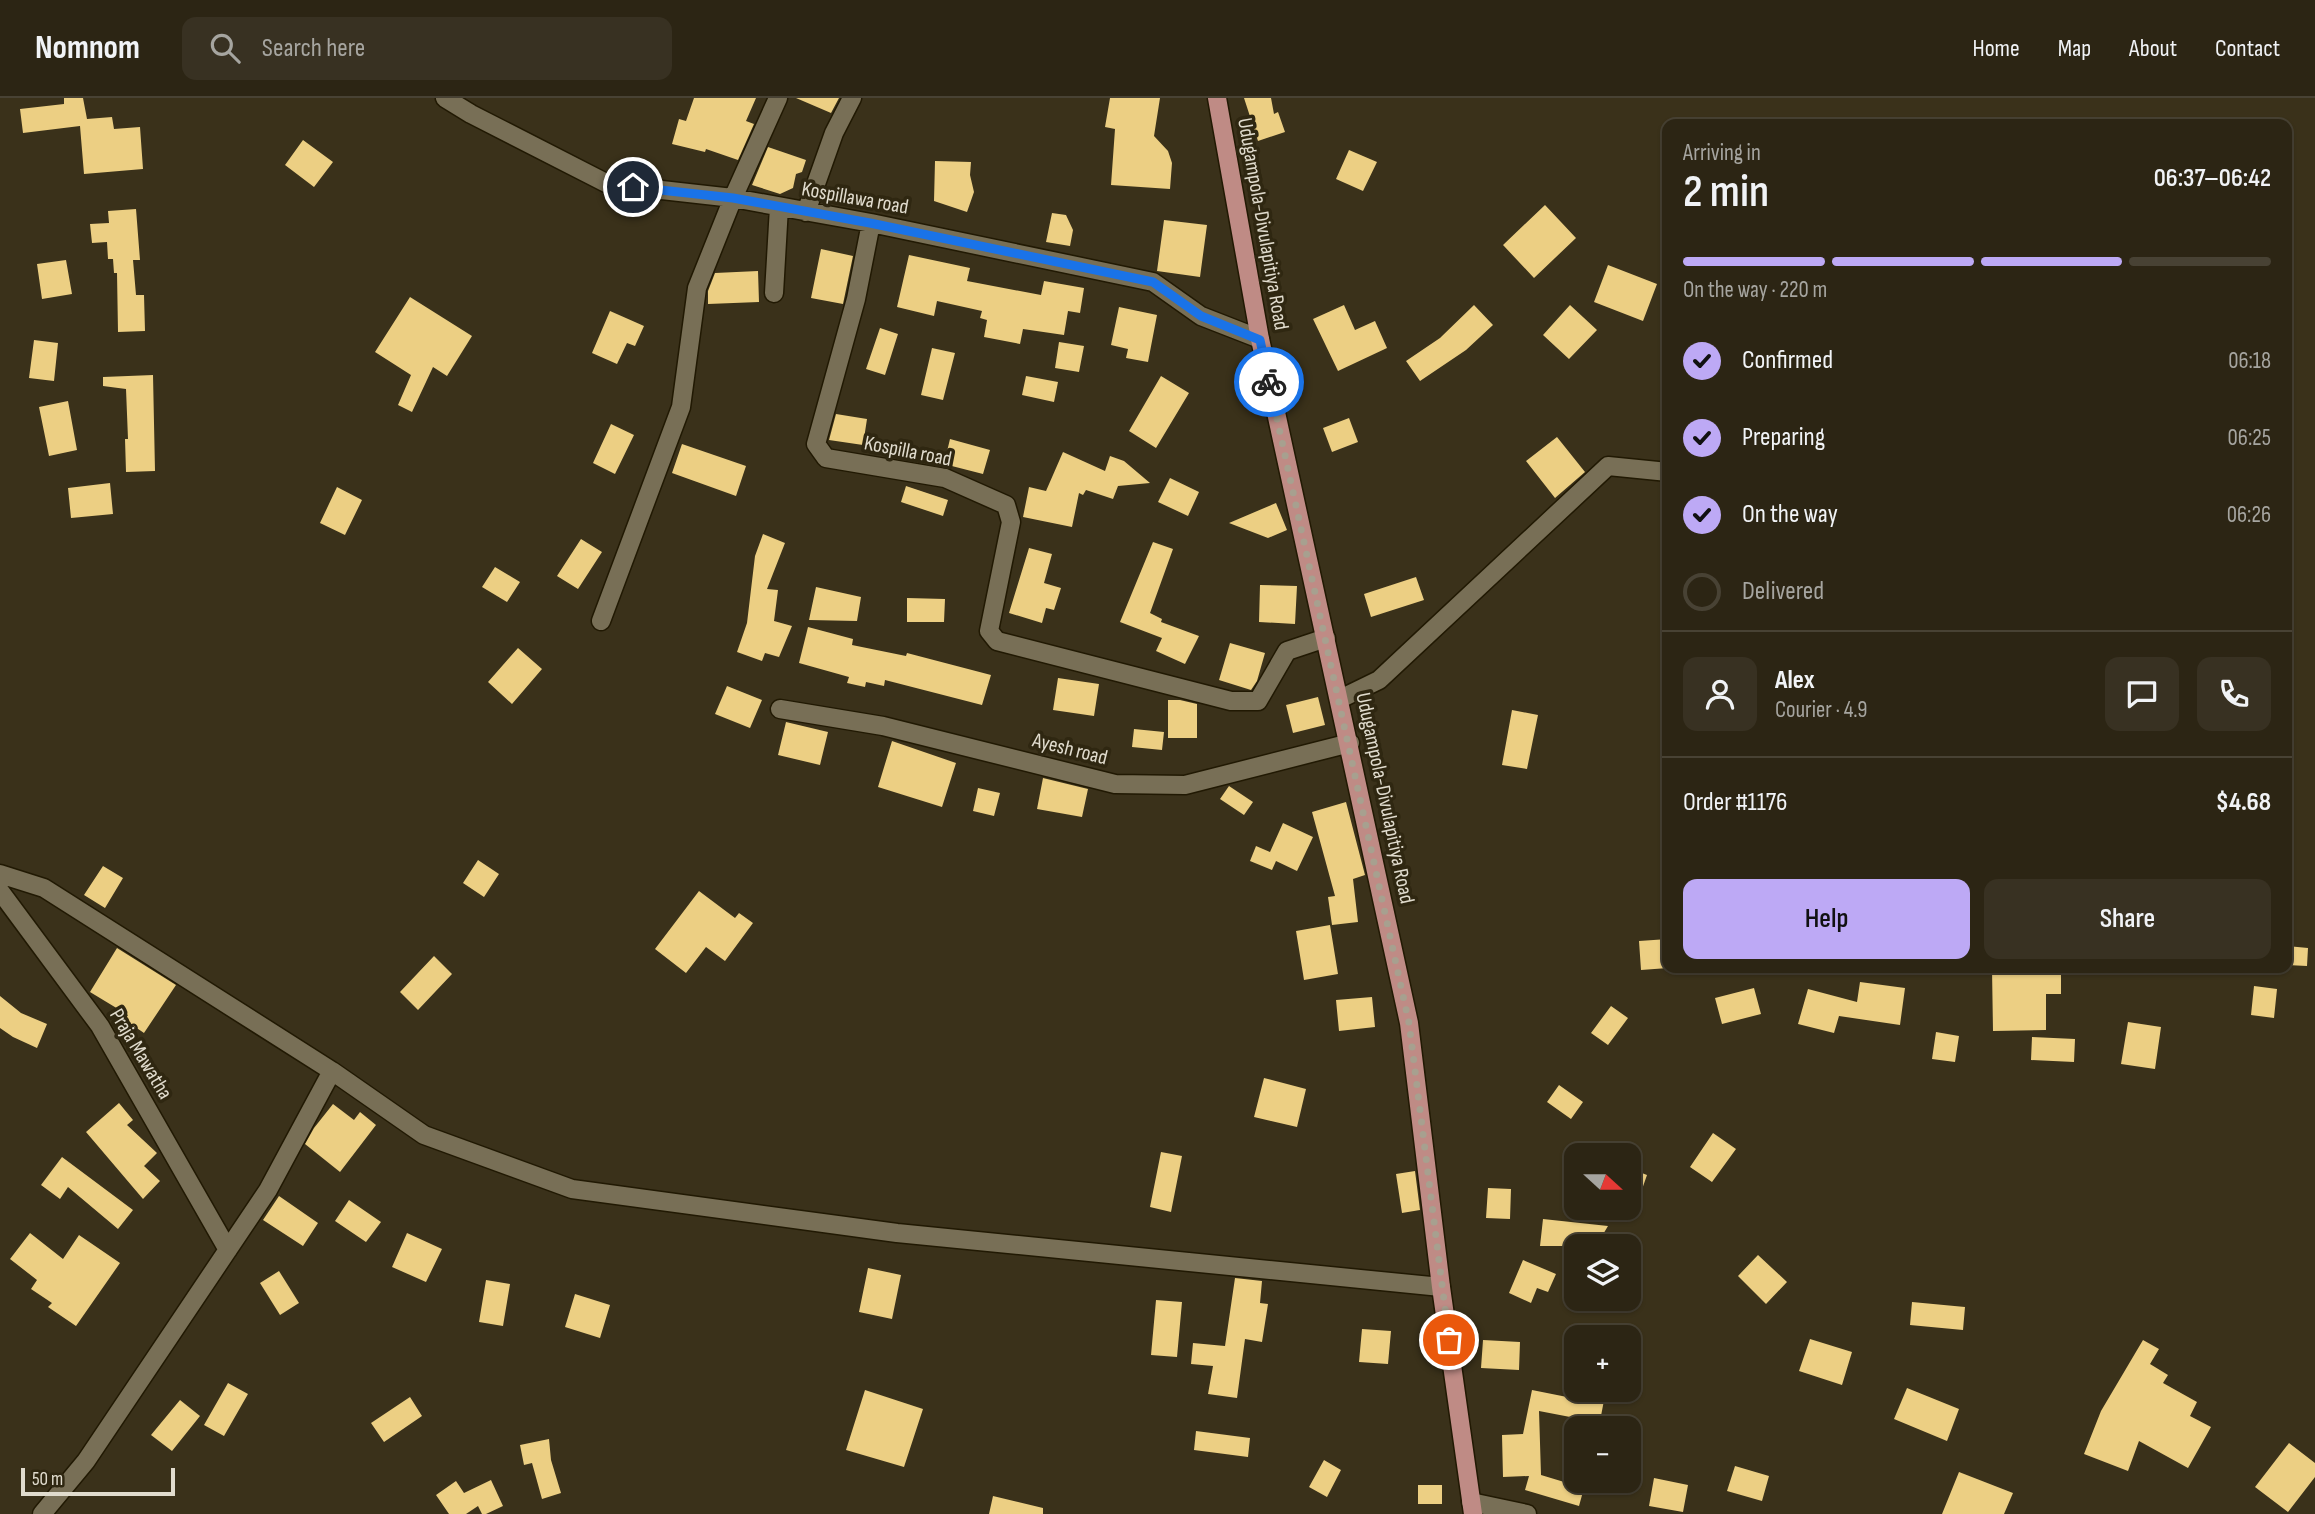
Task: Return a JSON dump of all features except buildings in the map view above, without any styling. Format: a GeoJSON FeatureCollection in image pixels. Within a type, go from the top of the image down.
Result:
{"type":"FeatureCollection","features":[{"type":"Feature","properties":{"kind":"main road","name":"Udugampola-Divulapitiya Road"},"geometry":{"type":"LineString","coordinates":[[1217,98],[1260,340],[1409,1023],[1441,1287],[1472,1508]]}},
{"type":"Feature","properties":{"kind":"street","name":"Kospillawa road"},"geometry":{"type":"LineString","coordinates":[[445,98],[608,184],[733,198],[870,223],[1153,282],[1201,316],[1260,340]]}},
{"type":"Feature","properties":{"kind":"street"},"geometry":{"type":"LineString","coordinates":[[601,621],[681,407],[697,288],[733,198],[778,98]]}},
{"type":"Feature","properties":{"kind":"street"},"geometry":{"type":"LineString","coordinates":[[806,212],[834,133],[852,98]]}},
{"type":"Feature","properties":{"kind":"street"},"geometry":{"type":"LineString","coordinates":[[774,293],[779,207]]}},
{"type":"Feature","properties":{"kind":"street","name":"Kospilla road"},"geometry":{"type":"LineString","coordinates":[[870,223],[856,299],[816,444],[826,458],[945,478],[1006,505],[1011,522],[989,631],[997,641],[1231,701],[1258,701],[1287,651],[1326,638]]}},
{"type":"Feature","properties":{"kind":"street"},"geometry":{"type":"LineString","coordinates":[[1340,699],[1378,680],[1608,466],[1662,471]]}},
{"type":"Feature","properties":{"kind":"street","name":"Ayesh road"},"geometry":{"type":"LineString","coordinates":[[780,709],[883,726],[1115,784],[1185,785],[1350,743]]}},
{"type":"Feature","properties":{"kind":"street"},"geometry":{"type":"LineString","coordinates":[[0,874],[44,888],[331,1071],[424,1135],[572,1189],[897,1233],[1441,1287]]}},
{"type":"Feature","properties":{"kind":"street","name":"Praja Mawatha"},"geometry":{"type":"LineString","coordinates":[[0,891],[100,1026],[228,1250]]}},
{"type":"Feature","properties":{"kind":"street"},"geometry":{"type":"LineString","coordinates":[[42,1514],[86,1461],[268,1190],[331,1071]]}},
{"type":"Feature","properties":{"kind":"street"},"geometry":{"type":"LineString","coordinates":[[1472,1508],[1527,1514]]}},
{"type":"Feature","properties":{"kind":"way so far"},"geometry":{"type":"LineString","coordinates":[[1269,382],[1409,1023],[1449,1340]]}},
{"type":"Feature","properties":{"kind":"route"},"geometry":{"type":"LineString","coordinates":[[633,187],[733,198],[870,223],[1153,282],[1201,316],[1260,340],[1269,382]]}}]}
